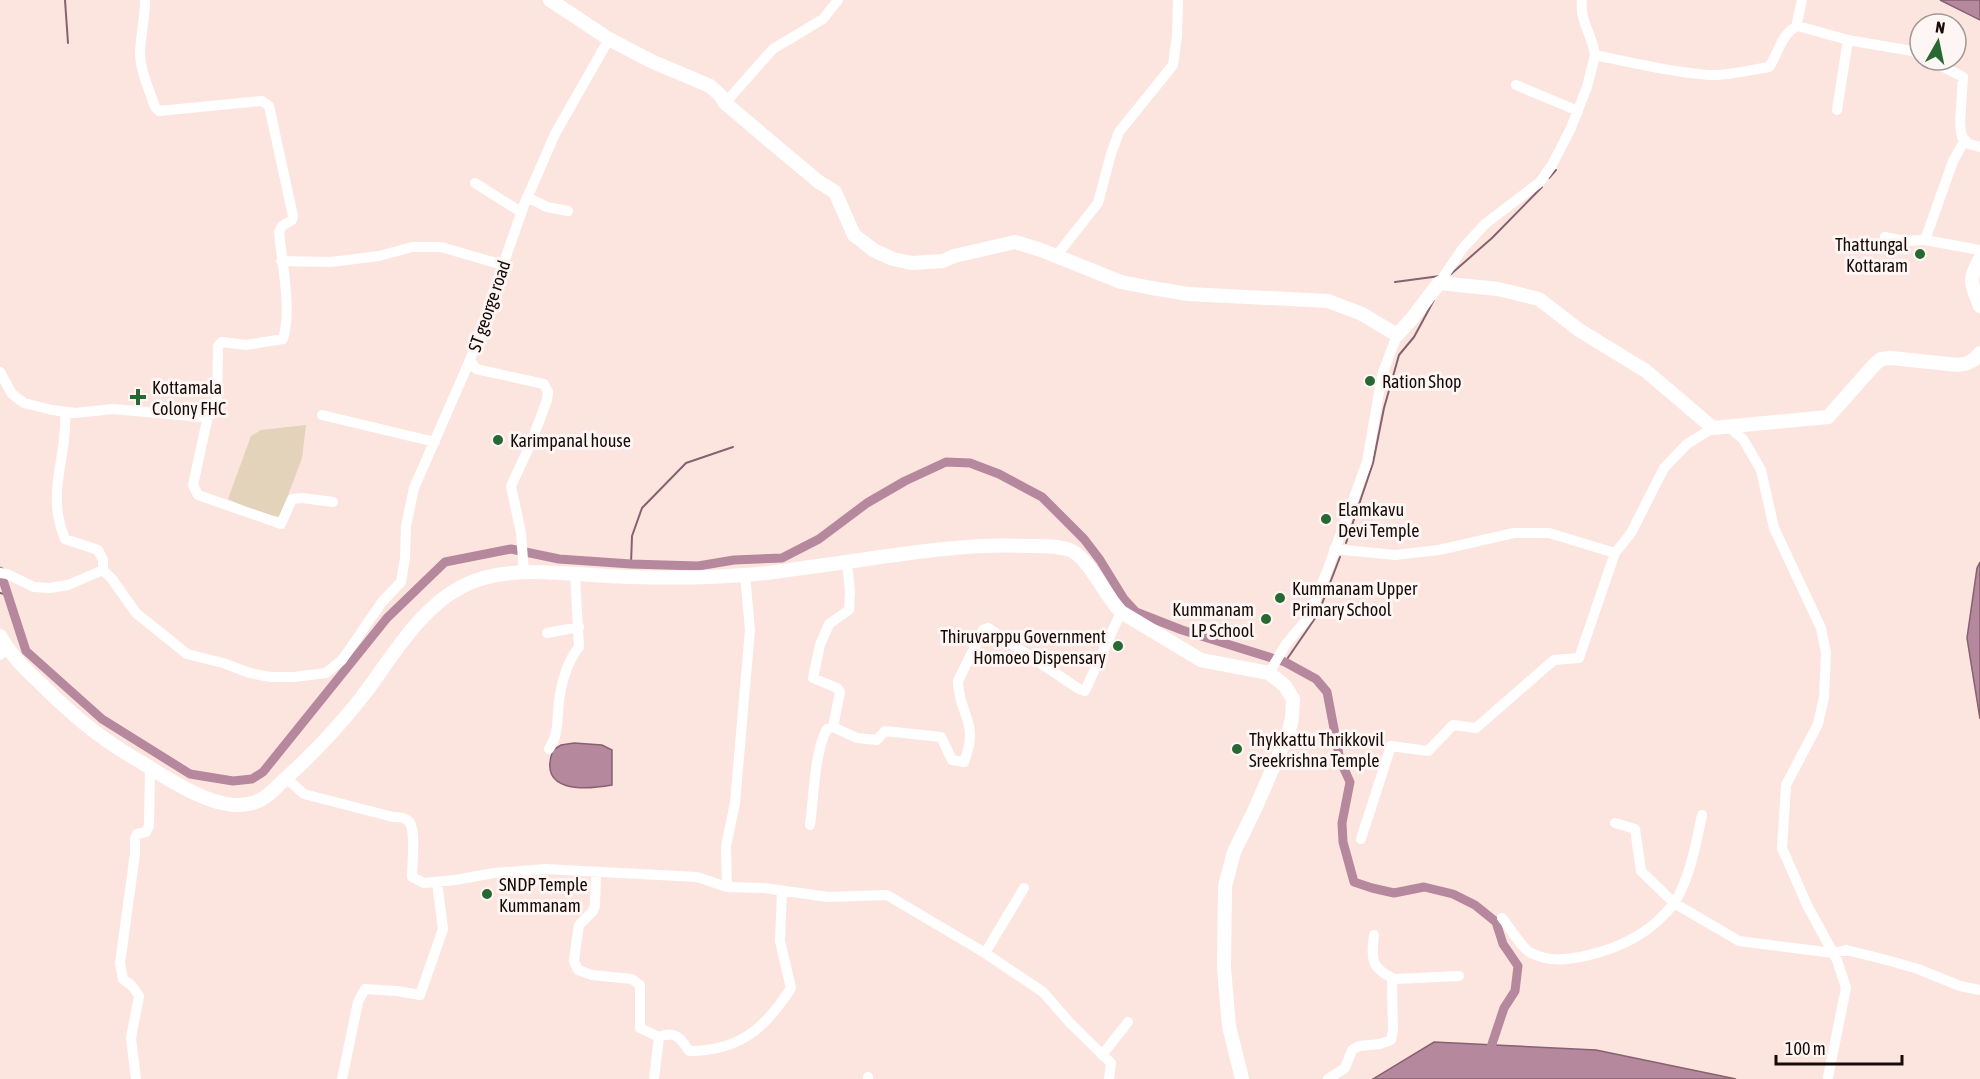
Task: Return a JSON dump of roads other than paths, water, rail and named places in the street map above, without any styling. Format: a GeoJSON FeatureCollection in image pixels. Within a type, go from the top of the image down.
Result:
{"type":"FeatureCollection","features":[{"type":"Feature","properties":{"kind":"main road"},"geometry":{"type":"LineString","coordinates":[[550,0],[609,39],[651,61],[710,86],[725,103],[819,182],[835,192],[854,235],[875,251],[892,259],[912,263],[944,261],[954,256],[1015,242],[1121,282],[1188,294],[1328,302],[1362,314],[1397,335],[1442,280],[1498,289],[1539,299],[1579,330],[1646,371],[1713,428],[1828,417],[1881,359],[1958,365],[1967,364],[1980,353]]}},
{"type":"Feature","properties":{"kind":"main road"},"geometry":{"type":"LineString","coordinates":[[1980,259],[1972,272],[1972,283],[1980,306]]}},
{"type":"Feature","properties":{"kind":"main road"},"geometry":{"type":"LineString","coordinates":[[2,646],[54,699],[83,724],[150,768],[209,799],[233,805],[255,804],[273,792],[286,778],[299,769],[332,733],[420,620],[443,598],[466,585],[489,577],[524,568],[633,578],[745,575],[953,548],[1016,546],[1048,547],[1072,551],[1088,566],[1120,612],[1201,660],[1271,669],[1291,692],[1293,699],[1289,731],[1234,852],[1225,886],[1224,968],[1229,1026],[1243,1079]]}},
{"type":"Feature","properties":{"kind":"street"},"geometry":{"type":"LineString","coordinates":[[0,372],[12,394],[24,403],[75,413],[113,409],[203,417],[208,416],[218,407],[218,346],[222,342],[246,345],[283,339],[286,328],[286,308],[279,232],[282,226],[292,220],[293,216],[269,106],[262,101],[159,111],[154,107],[142,69],[140,54],[145,0]]}},
{"type":"Feature","properties":{"kind":"street"},"geometry":{"type":"LineString","coordinates":[[725,103],[773,49],[823,19],[838,0]]}},
{"type":"Feature","properties":{"kind":"street"},"geometry":{"type":"LineString","coordinates":[[1056,256],[1098,203],[1119,132],[1173,65],[1178,0]]}},
{"type":"Feature","properties":{"kind":"street"},"geometry":{"type":"LineString","coordinates":[[1442,280],[1463,248],[1485,224],[1540,182],[1552,165],[1578,111],[1595,55],[1593,42],[1580,11],[1582,0]]}},
{"type":"Feature","properties":{"kind":"street"},"geometry":{"type":"LineString","coordinates":[[1796,27],[1802,0]]}},
{"type":"Feature","properties":{"kind":"street"},"geometry":{"type":"LineString","coordinates":[[1595,55],[1711,75],[1761,69],[1769,67],[1784,38],[1792,28],[1796,27],[1848,40],[1908,50]]}},
{"type":"Feature","properties":{"kind":"street","name":"ST george road"},"geometry":{"type":"LineString","coordinates":[[524,568],[521,533],[511,486],[531,443],[548,392],[544,384],[476,369],[470,360],[527,197],[555,134],[609,39]]}},
{"type":"Feature","properties":{"kind":"street"},"geometry":{"type":"LineString","coordinates":[[1837,110],[1848,40]]}},
{"type":"Feature","properties":{"kind":"street"},"geometry":{"type":"LineString","coordinates":[[1953,72],[1963,77],[1960,124],[1962,137],[1969,144],[1980,147]]}},
{"type":"Feature","properties":{"kind":"street"},"geometry":{"type":"LineString","coordinates":[[1516,85],[1578,111]]}},
{"type":"Feature","properties":{"kind":"street"},"geometry":{"type":"LineString","coordinates":[[1925,240],[1950,169],[1965,140]]}},
{"type":"Feature","properties":{"kind":"street"},"geometry":{"type":"LineString","coordinates":[[475,183],[521,212]]}},
{"type":"Feature","properties":{"kind":"street"},"geometry":{"type":"LineString","coordinates":[[527,197],[547,207],[568,212]]}},
{"type":"Feature","properties":{"kind":"street"},"geometry":{"type":"LineString","coordinates":[[1886,237],[1905,241],[1925,240],[1980,250]]}},
{"type":"Feature","properties":{"kind":"street"},"geometry":{"type":"LineString","coordinates":[[281,261],[331,262],[379,256],[412,247],[441,247],[503,265]]}},
{"type":"Feature","properties":{"kind":"street"},"geometry":{"type":"LineString","coordinates":[[1271,669],[1286,644],[1308,618],[1367,462],[1382,375],[1397,335]]}},
{"type":"Feature","properties":{"kind":"street"},"geometry":{"type":"LineString","coordinates":[[65,412],[66,428],[56,485],[56,505],[65,539],[98,549],[103,560],[103,570],[136,613],[187,654],[270,677],[326,673],[342,660],[382,602],[401,582],[405,558],[406,526],[414,488],[470,360]]}},
{"type":"Feature","properties":{"kind":"street"},"geometry":{"type":"LineString","coordinates":[[322,415],[435,442]]}},
{"type":"Feature","properties":{"kind":"street"},"geometry":{"type":"LineString","coordinates":[[208,416],[193,485],[198,495],[280,524],[292,499],[333,502]]}},
{"type":"Feature","properties":{"kind":"street"},"geometry":{"type":"LineString","coordinates":[[1361,839],[1391,746],[1428,751],[1453,725],[1476,728],[1554,660],[1580,658],[1615,553],[1631,533],[1664,468],[1687,444],[1713,428]]}},
{"type":"Feature","properties":{"kind":"street"},"geometry":{"type":"LineString","coordinates":[[1730,428],[1743,439],[1761,470],[1774,528],[1821,627],[1826,653],[1824,697],[1818,724],[1786,785],[1782,848],[1833,953],[1846,988],[1828,1077]]}},
{"type":"Feature","properties":{"kind":"street"},"geometry":{"type":"LineString","coordinates":[[1334,549],[1395,555],[1439,550],[1514,533],[1549,532],[1615,553]]}},
{"type":"Feature","properties":{"kind":"street"},"geometry":{"type":"LineString","coordinates":[[833,726],[840,692],[837,688],[813,678],[820,645],[829,624],[849,610],[850,591],[847,563]]}},
{"type":"Feature","properties":{"kind":"street"},"geometry":{"type":"LineString","coordinates":[[4,573],[34,587],[50,588],[68,585],[103,570]]}},
{"type":"Feature","properties":{"kind":"street"},"geometry":{"type":"LineString","coordinates":[[549,749],[557,729],[562,685],[570,657],[579,647],[575,574]]}},
{"type":"Feature","properties":{"kind":"street"},"geometry":{"type":"LineString","coordinates":[[727,887],[726,846],[735,803],[750,630],[745,575]]}},
{"type":"Feature","properties":{"kind":"street"},"geometry":{"type":"LineString","coordinates":[[833,726],[857,738],[877,740],[885,731],[941,737],[952,760],[964,762],[969,748],[971,727],[958,690],[958,681],[983,630],[988,628],[1079,689],[1085,690],[1120,612]]}},
{"type":"Feature","properties":{"kind":"street"},"geometry":{"type":"LineString","coordinates":[[547,633],[579,627]]}},
{"type":"Feature","properties":{"kind":"street"},"geometry":{"type":"LineString","coordinates":[[810,825],[816,766],[827,729],[833,726]]}},
{"type":"Feature","properties":{"kind":"street"},"geometry":{"type":"LineString","coordinates":[[136,1079],[131,1038],[139,996],[123,979],[120,963],[135,854],[135,838],[137,834],[146,832],[149,826],[150,768]]}},
{"type":"Feature","properties":{"kind":"street"},"geometry":{"type":"LineString","coordinates":[[286,778],[304,794],[404,818],[410,823],[412,837],[412,877],[423,883],[513,871],[545,870],[698,877],[727,887],[782,890],[828,897],[887,895],[984,953],[1043,992],[1070,1023],[1111,1063],[1109,1079]]}},
{"type":"Feature","properties":{"kind":"street"},"geometry":{"type":"LineString","coordinates":[[1502,918],[1528,953],[1556,961],[1608,951],[1638,937],[1657,923],[1674,903],[1693,861],[1702,815]]}},
{"type":"Feature","properties":{"kind":"street"},"geometry":{"type":"LineString","coordinates":[[1615,823],[1635,829],[1641,871],[1674,903],[1739,941],[1833,953],[1846,950],[1918,969],[1960,987],[1980,990]]}},
{"type":"Feature","properties":{"kind":"street"},"geometry":{"type":"LineString","coordinates":[[596,873],[595,906],[579,925],[574,961],[578,970],[592,975],[632,979],[640,985],[640,1028],[659,1037],[673,1034],[682,1039],[689,1051],[728,1047],[750,1036],[777,1010],[791,988],[780,941],[782,890]]}},
{"type":"Feature","properties":{"kind":"street"},"geometry":{"type":"LineString","coordinates":[[342,1079],[358,1002],[364,989],[420,995],[443,929],[437,882]]}},
{"type":"Feature","properties":{"kind":"street"},"geometry":{"type":"LineString","coordinates":[[984,953],[1024,888]]}},
{"type":"Feature","properties":{"kind":"street"},"geometry":{"type":"LineString","coordinates":[[1374,935],[1371,953],[1374,965],[1383,975],[1395,979],[1459,976]]}},
{"type":"Feature","properties":{"kind":"street"},"geometry":{"type":"LineString","coordinates":[[1329,1079],[1345,1068],[1352,1050],[1359,1046],[1380,1044],[1391,1040],[1393,1030],[1392,983],[1395,979]]}},
{"type":"Feature","properties":{"kind":"street"},"geometry":{"type":"LineString","coordinates":[[1102,1055],[1128,1022]]}},
{"type":"Feature","properties":{"kind":"street"},"geometry":{"type":"LineString","coordinates":[[654,1079],[659,1037]]}},
{"type":"Feature","properties":{"kind":"waterway"},"geometry":{"type":"LineString","coordinates":[[65,0],[68,43]]}},
{"type":"Feature","properties":{"kind":"waterway"},"geometry":{"type":"LineString","coordinates":[[1549,178],[1556,170]]}},
{"type":"Feature","properties":{"kind":"waterway"},"geometry":{"type":"LineString","coordinates":[[1451,274],[1492,238],[1542,187]]}},
{"type":"Feature","properties":{"kind":"waterway"},"geometry":{"type":"LineString","coordinates":[[1395,282],[1440,276]]}},
{"type":"Feature","properties":{"kind":"waterway"},"geometry":{"type":"LineString","coordinates":[[1346,543],[1373,463],[1384,408],[1399,355],[1414,337],[1434,300]]}},
{"type":"Feature","properties":{"kind":"waterway"},"geometry":{"type":"LineString","coordinates":[[631,564],[632,536],[642,508],[686,463],[733,447]]}},
{"type":"Feature","properties":{"kind":"waterway"},"geometry":{"type":"LineString","coordinates":[[0,571],[26,651],[102,719],[190,774],[233,781],[252,779],[263,772],[387,618],[445,562],[511,549],[559,559],[631,564],[698,566],[734,560],[782,558],[819,539],[867,503],[905,481],[946,462],[970,463],[999,474],[1042,497],[1084,539],[1124,599],[1136,612],[1182,630],[1285,662],[1316,679],[1327,692],[1340,760],[1350,782],[1342,823],[1343,842],[1354,882],[1394,893],[1424,887],[1453,894],[1475,905],[1496,922],[1503,944],[1518,966],[1515,991],[1504,1008],[1488,1056]]}},
{"type":"Feature","properties":{"kind":"waterway"},"geometry":{"type":"LineString","coordinates":[[1285,662],[1318,614],[1340,557]]}},
{"type":"Feature","properties":{"kind":"waterway"},"geometry":{"type":"LineString","coordinates":[[0,593],[8,595]]}},
{"type":"Feature","properties":{"kind":"place","name":"Thattungal Kottaram"},"geometry":{"type":"Point","coordinates":[1920,254]}},
{"type":"Feature","properties":{"kind":"place","name":"Ration Shop"},"geometry":{"type":"Point","coordinates":[1370,381]}},
{"type":"Feature","properties":{"kind":"place","name":"Kottamala Colony FHC"},"geometry":{"type":"Point","coordinates":[138,397]}},
{"type":"Feature","properties":{"kind":"place","name":"Karimpanal house"},"geometry":{"type":"Point","coordinates":[498,440]}},
{"type":"Feature","properties":{"kind":"place","name":"Elamkavu Devi Temple"},"geometry":{"type":"Point","coordinates":[1326,519]}},
{"type":"Feature","properties":{"kind":"place","name":"Kummanam Upper Primary School"},"geometry":{"type":"Point","coordinates":[1280,598]}},
{"type":"Feature","properties":{"kind":"place","name":"Kummanam LP School"},"geometry":{"type":"Point","coordinates":[1266,619]}},
{"type":"Feature","properties":{"kind":"place","name":"Thiruvarppu Government Homoeo Dispensary"},"geometry":{"type":"Point","coordinates":[1118,646]}},
{"type":"Feature","properties":{"kind":"place","name":"Thykkattu Thrikkovil Sreekrishna Temple"},"geometry":{"type":"Point","coordinates":[1237,749]}},
{"type":"Feature","properties":{"kind":"place","name":"SNDP Temple Kummanam"},"geometry":{"type":"Point","coordinates":[487,894]}}]}
